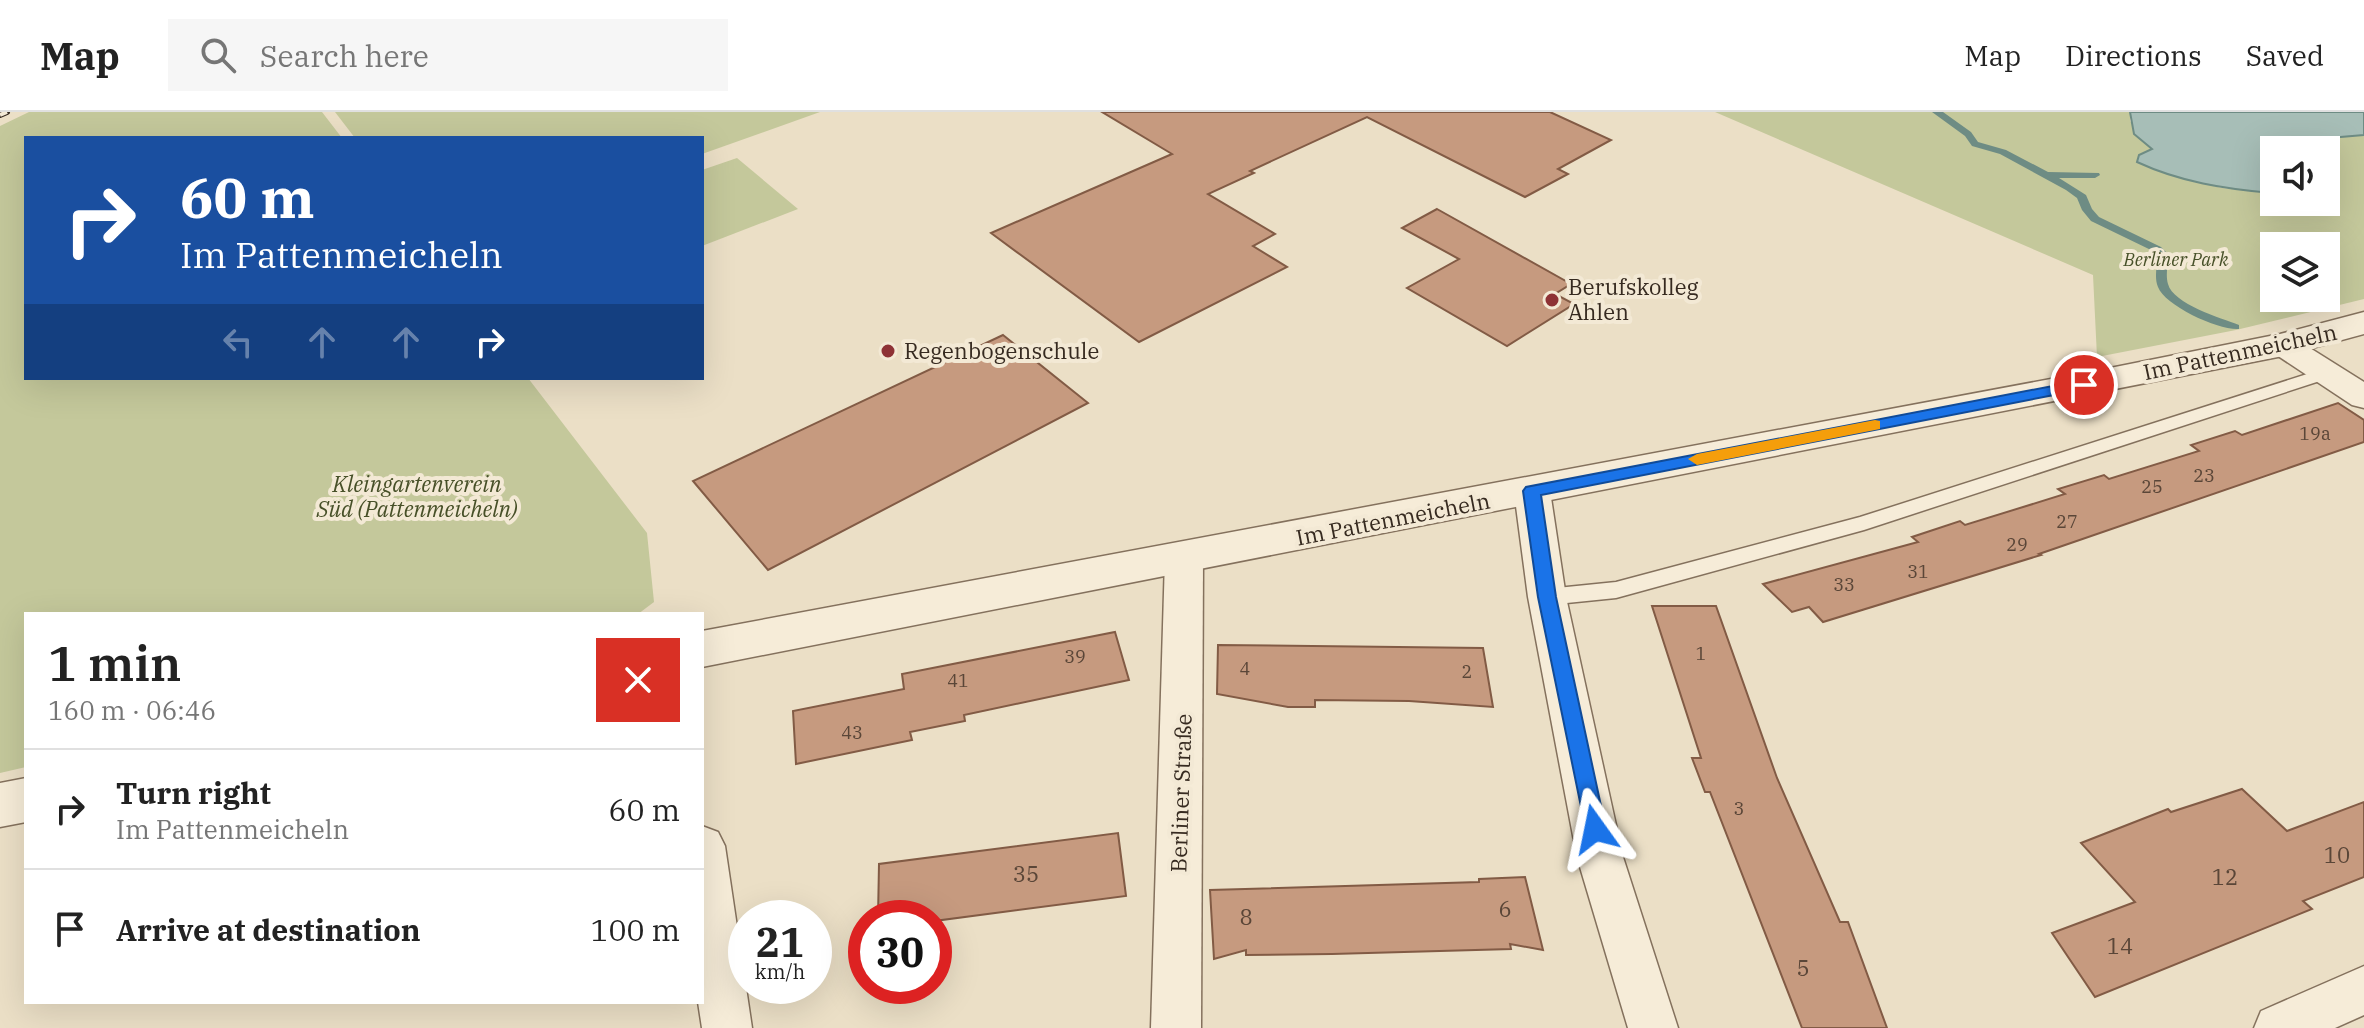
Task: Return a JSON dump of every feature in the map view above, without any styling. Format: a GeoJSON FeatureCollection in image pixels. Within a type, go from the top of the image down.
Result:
{"type":"FeatureCollection","features":[{"type":"Feature","properties":{"kind":"street","name":"Im Pattenmeicheln"},"geometry":{"type":"LineString","coordinates":[[704,649],[1184,559],[2283,345],[2364,323]]}},
{"type":"Feature","properties":{"kind":"street"},"geometry":{"type":"LineString","coordinates":[[2283,345],[2364,397]]}},
{"type":"Feature","properties":{"kind":"street"},"geometry":{"type":"LineString","coordinates":[[1532,491],[1547,597],[1600,857],[1653,1028]]}},
{"type":"Feature","properties":{"kind":"street","name":"Berliner Straße"},"geometry":{"type":"LineString","coordinates":[[1176,1028],[1184,730],[1184,559]]}},
{"type":"Feature","properties":{"kind":"street"},"geometry":{"type":"LineString","coordinates":[[0,805],[24,800]]}},
{"type":"Feature","properties":{"kind":"street"},"geometry":{"type":"LineString","coordinates":[[704,861],[727,1028]]}},
{"type":"Feature","properties":{"kind":"street"},"geometry":{"type":"LineString","coordinates":[[2279,1028],[2364,990]]}},
{"type":"Feature","properties":{"kind":"lane","name":"Im Pattenmeicheln"},"geometry":{"type":"LineString","coordinates":[[1547,597],[1616,590],[1864,523],[2326,373]]}},
{"type":"Feature","properties":{"kind":"green space","name":"Kleingartenverein Süd (Pattenmeicheln)"},"geometry":{"type":"Polygon","coordinates":[[[29,112],[322,112],[340,136],[24,136],[24,380],[530,380],[647,533],[654,602],[641,612],[24,612],[24,767],[0,773],[0,126],[29,112]]]}},
{"type":"Feature","properties":{"kind":"green space"},"geometry":{"type":"Polygon","coordinates":[[[335,112],[820,112],[704,153],[704,136],[353,136],[335,112]]]}},
{"type":"Feature","properties":{"kind":"green space","name":"Berliner Park"},"geometry":{"type":"Polygon","coordinates":[[[1715,112],[2130,112],[2130,121],[2180,178],[2222,188],[2260,192],[2260,216],[2340,216],[2340,137],[2364,135],[2364,299],[2340,305],[2340,232],[2260,232],[2260,312],[2310,312],[2097,357],[2093,275],[1715,112]]]}},
{"type":"Feature","properties":{"kind":"green space"},"geometry":{"type":"Polygon","coordinates":[[[737,158],[798,209],[704,245],[704,169],[737,158]]]}},
{"type":"Feature","properties":{"kind":"water"},"geometry":{"type":"Polygon","coordinates":[[[2130,112],[2364,112],[2364,135],[2260,136],[2260,192],[2186,180],[2137,162],[2139,155],[2152,149],[2134,134],[2130,112]]]}},
{"type":"Feature","properties":{"kind":"building"},"geometry":{"type":"Polygon","coordinates":[[[1102,112],[1550,112],[1611,140],[1558,169],[1568,174],[1525,197],[1367,117],[1208,194],[1275,234],[1253,246],[1287,267],[1139,342],[991,233],[1172,154],[1102,112]]]}},
{"type":"Feature","properties":{"kind":"building"},"geometry":{"type":"Polygon","coordinates":[[[1437,209],[1571,284],[1555,294],[1574,304],[1507,346],[1407,288],[1459,259],[1402,228],[1437,209]]]}},
{"type":"Feature","properties":{"kind":"building"},"geometry":{"type":"Polygon","coordinates":[[[1003,335],[1088,403],[768,570],[693,481],[1003,335]]]}},
{"type":"Feature","properties":{"kind":"building"},"geometry":{"type":"Polygon","coordinates":[[[2338,403],[2364,420],[2364,442],[2041,555],[1823,622],[1809,607],[1792,612],[1763,584],[1918,542],[1912,537],[1960,521],[1965,525],[2065,494],[2058,489],[2104,475],[2109,479],[2199,451],[2191,445],[2235,431],[2242,435],[2338,403]]]}},
{"type":"Feature","properties":{"kind":"building"},"geometry":{"type":"Polygon","coordinates":[[[1652,606],[1716,606],[1777,778],[1840,922],[1848,922],[1887,1028],[1802,1028],[1710,792],[1705,792],[1692,758],[1701,758],[1652,606]]]}},
{"type":"Feature","properties":{"kind":"building"},"geometry":{"type":"Polygon","coordinates":[[[1115,632],[1129,680],[964,715],[965,721],[910,732],[912,740],[796,764],[793,711],[904,689],[902,674],[1115,632]]]}},
{"type":"Feature","properties":{"kind":"building"},"geometry":{"type":"Polygon","coordinates":[[[1218,645],[1483,648],[1493,707],[1409,701],[1315,700],[1315,707],[1288,707],[1217,694],[1218,645]]]}},
{"type":"Feature","properties":{"kind":"building"},"geometry":{"type":"Polygon","coordinates":[[[2242,789],[2287,831],[2364,802],[2364,877],[2303,901],[2312,909],[2095,997],[2052,933],[2135,902],[2081,843],[2168,809],[2171,812],[2242,789]]]}},
{"type":"Feature","properties":{"kind":"building"},"geometry":{"type":"Polygon","coordinates":[[[1118,833],[1126,896],[952,919],[952,900],[878,900],[879,864],[1118,833]]]}},
{"type":"Feature","properties":{"kind":"building"},"geometry":{"type":"Polygon","coordinates":[[[1525,877],[1543,950],[1510,944],[1511,949],[1332,954],[1246,955],[1246,950],[1214,959],[1210,890],[1479,882],[1479,879],[1525,877]]]}},
{"type":"Feature","properties":{"kind":"waterway"},"geometry":{"type":"LineString","coordinates":[[1937,112],[1968,134],[1975,144],[2003,152],[2070,188],[2082,197],[2095,219],[2157,249],[2163,255],[2162,280],[2167,294],[2195,312],[2235,327]]}},
{"type":"Feature","properties":{"kind":"waterway"},"geometry":{"type":"LineString","coordinates":[[2048,175],[2095,175]]}},
{"type":"Feature","properties":{"kind":"railway"},"geometry":{"type":"LineString","coordinates":[[0,115],[7,112]]}},
{"type":"Feature","properties":{"kind":"slow traffic"},"geometry":{"type":"LineString","coordinates":[[1697,459],[1875,425]]}},
{"type":"Feature","properties":{"kind":"place","name":"Berufskolleg Ahlen"},"geometry":{"type":"Point","coordinates":[1552,300]}},
{"type":"Feature","properties":{"kind":"place","name":"Regenbogenschule"},"geometry":{"type":"Point","coordinates":[888,351]}},
{"type":"Feature","properties":{"kind":"route"},"geometry":{"type":"LineString","coordinates":[[1595,829],[1547,597],[1532,491],[2084,385]]}}]}
